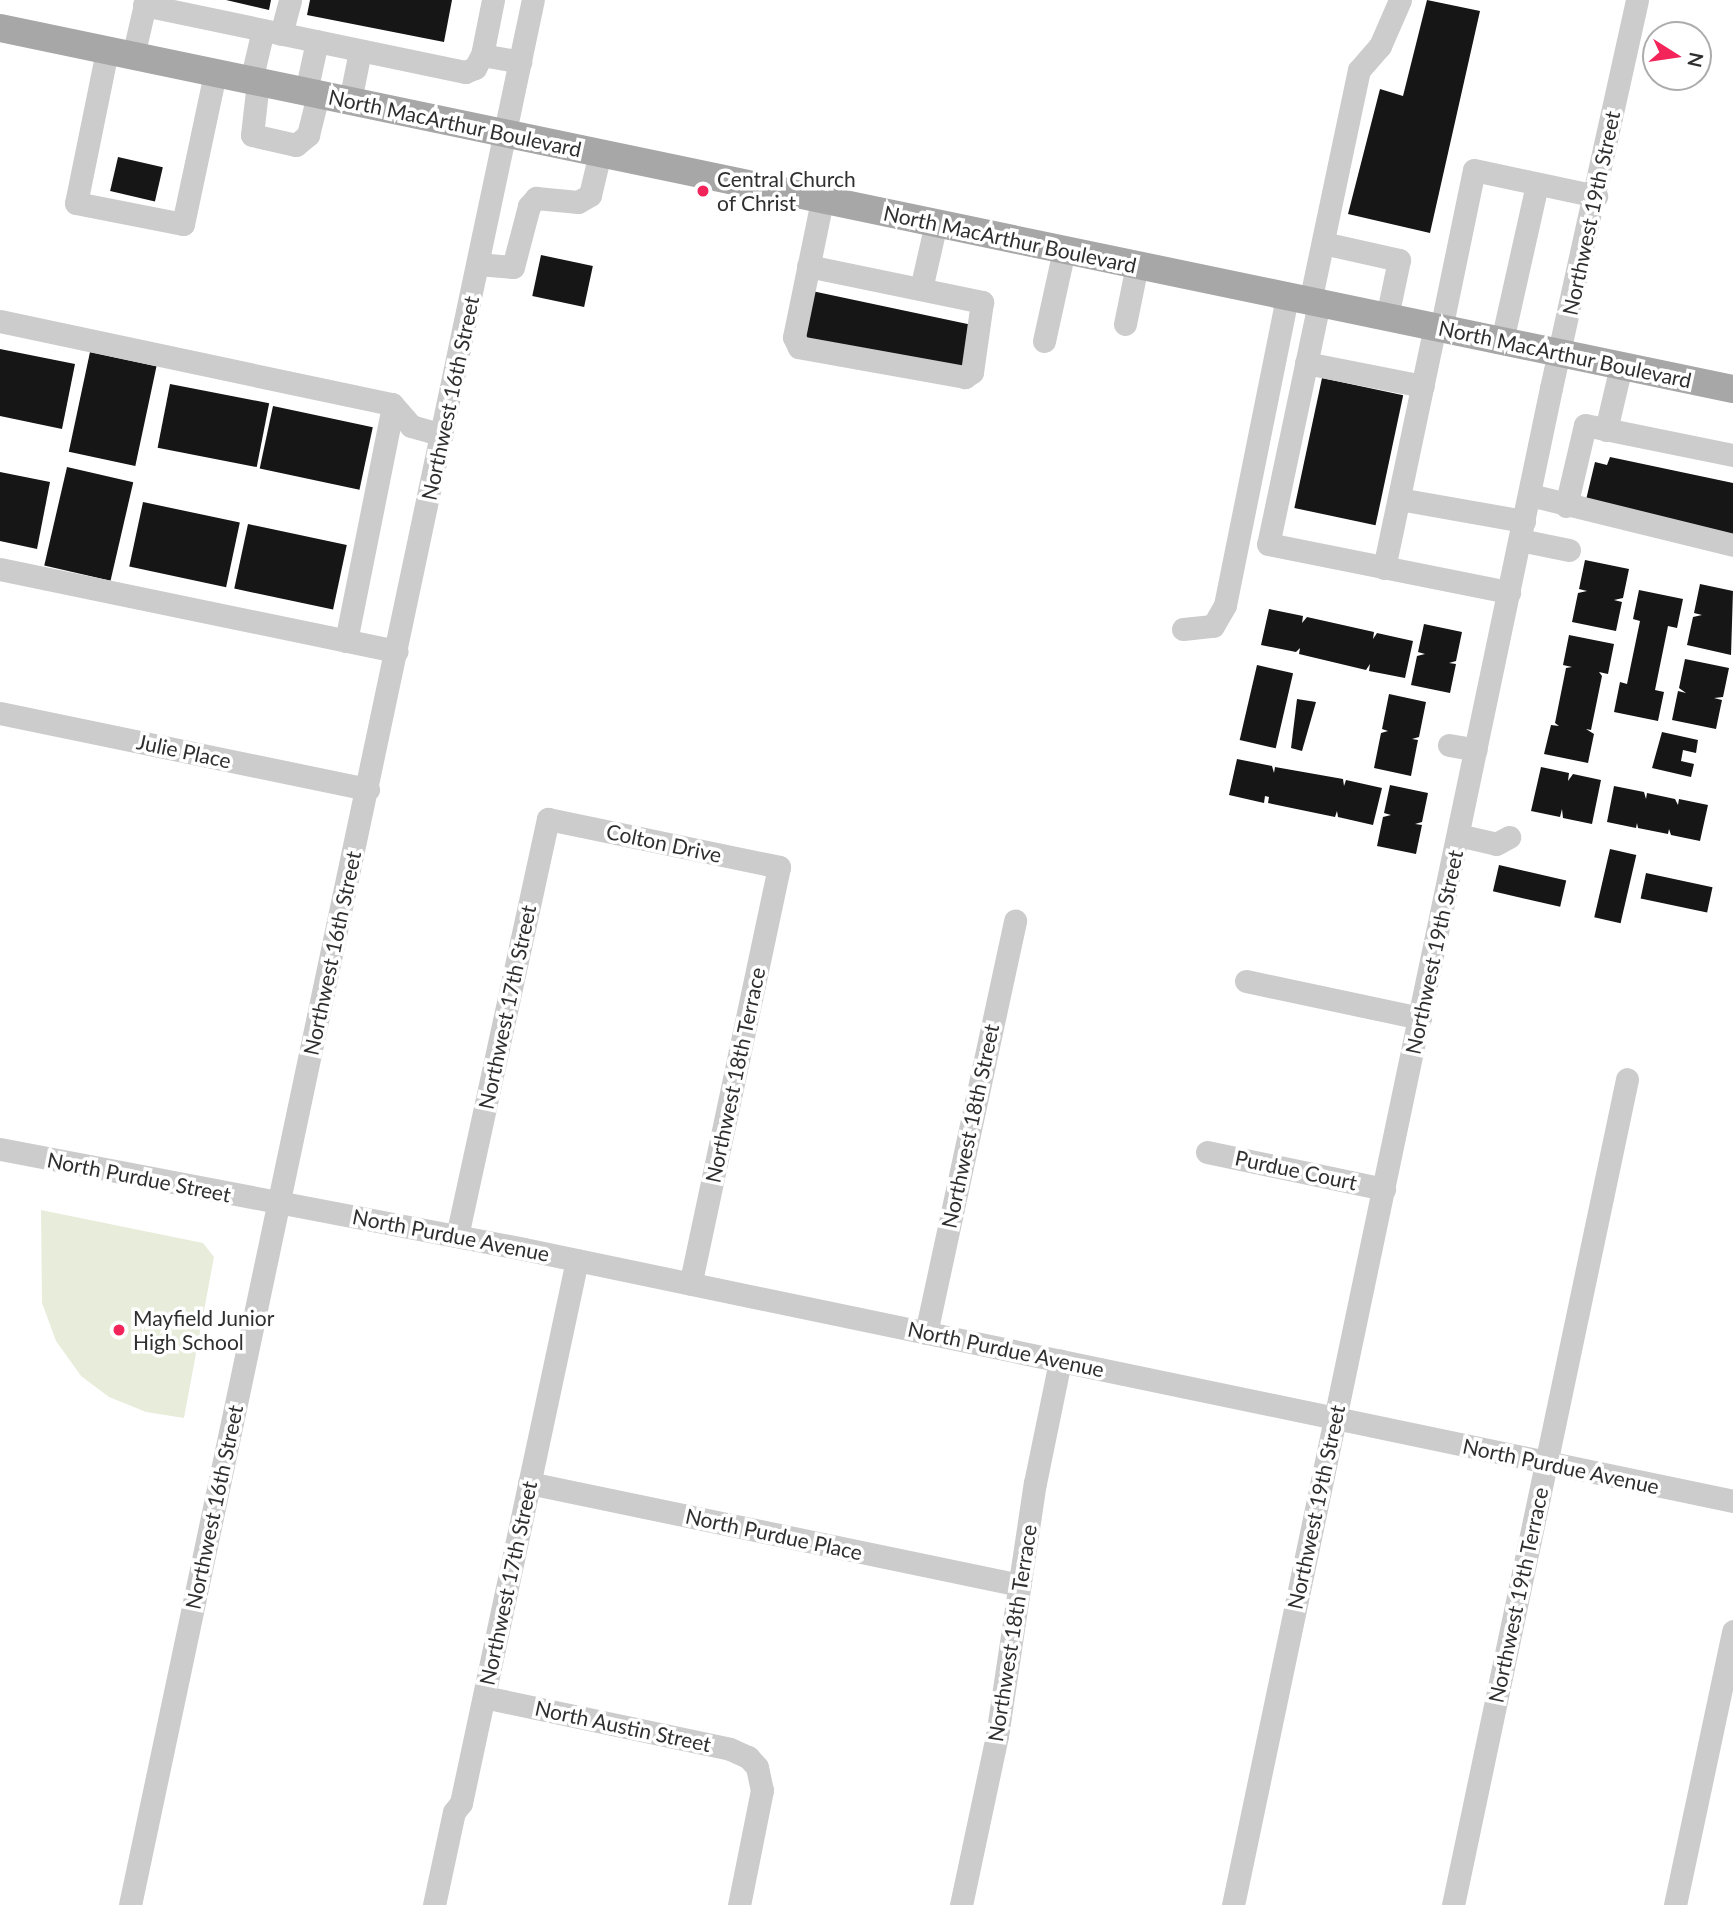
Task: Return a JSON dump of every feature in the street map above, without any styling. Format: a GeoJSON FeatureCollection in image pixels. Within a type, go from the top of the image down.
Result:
{"type":"FeatureCollection","features":[{"type":"Feature","properties":{"kind":"main road","name":"North MacArthur Boulevard"},"geometry":{"type":"LineString","coordinates":[[0,28],[1733,389]]}},
{"type":"Feature","properties":{"kind":"street"},"geometry":{"type":"LineString","coordinates":[[290,0],[272,32],[255,81],[251,135],[296,145],[308,135],[317,41]]}},
{"type":"Feature","properties":{"kind":"street"},"geometry":{"type":"LineString","coordinates":[[215,73],[183,224],[76,203],[120,53],[145,2],[272,32],[465,72],[475,68],[482,55],[493,0]]}},
{"type":"Feature","properties":{"kind":"street","name":"Northwest 16th Street"},"geometry":{"type":"LineString","coordinates":[[130,1905],[533,0]]}},
{"type":"Feature","properties":{"kind":"street"},"geometry":{"type":"LineString","coordinates":[[1183,629],[1213,626],[1225,605],[1305,300],[1323,243],[1359,70],[1380,47],[1400,0]]}},
{"type":"Feature","properties":{"kind":"street","name":"Northwest 19th Street"},"geometry":{"type":"LineString","coordinates":[[1233,1905],[1509,592],[1637,0]]}},
{"type":"Feature","properties":{"kind":"street"},"geometry":{"type":"LineString","coordinates":[[350,102],[360,51]]}},
{"type":"Feature","properties":{"kind":"street"},"geometry":{"type":"LineString","coordinates":[[482,55],[520,62]]}},
{"type":"Feature","properties":{"kind":"street"},"geometry":{"type":"LineString","coordinates":[[478,264],[513,267],[527,215],[536,198],[578,202],[590,195],[600,153]]}},
{"type":"Feature","properties":{"kind":"street"},"geometry":{"type":"LineString","coordinates":[[1384,568],[1423,386],[1474,170],[1595,196]]}},
{"type":"Feature","properties":{"kind":"street"},"geometry":{"type":"LineString","coordinates":[[1502,341],[1537,184]]}},
{"type":"Feature","properties":{"kind":"street"},"geometry":{"type":"LineString","coordinates":[[808,266],[982,302],[972,372],[965,377],[799,348],[794,337],[808,266],[822,200]]}},
{"type":"Feature","properties":{"kind":"street"},"geometry":{"type":"LineString","coordinates":[[490,206],[527,215]]}},
{"type":"Feature","properties":{"kind":"street"},"geometry":{"type":"LineString","coordinates":[[921,289],[936,223]]}},
{"type":"Feature","properties":{"kind":"street"},"geometry":{"type":"LineString","coordinates":[[1323,243],[1399,260],[1387,317]]}},
{"type":"Feature","properties":{"kind":"street"},"geometry":{"type":"LineString","coordinates":[[1044,341],[1064,250]]}},
{"type":"Feature","properties":{"kind":"street"},"geometry":{"type":"LineString","coordinates":[[1125,324],[1137,265]]}},
{"type":"Feature","properties":{"kind":"street"},"geometry":{"type":"LineString","coordinates":[[1305,300],[1306,363],[1268,544],[1509,592]]}},
{"type":"Feature","properties":{"kind":"street"},"geometry":{"type":"LineString","coordinates":[[0,321],[393,406],[411,426],[442,435]]}},
{"type":"Feature","properties":{"kind":"street"},"geometry":{"type":"LineString","coordinates":[[1306,363],[1423,386]]}},
{"type":"Feature","properties":{"kind":"street"},"geometry":{"type":"LineString","coordinates":[[1606,430],[1621,366]]}},
{"type":"Feature","properties":{"kind":"street"},"geometry":{"type":"LineString","coordinates":[[346,641],[393,406]]}},
{"type":"Feature","properties":{"kind":"street"},"geometry":{"type":"LineString","coordinates":[[1566,506],[1585,425],[1733,454]]}},
{"type":"Feature","properties":{"kind":"street"},"geometry":{"type":"LineString","coordinates":[[1530,495],[1733,545]]}},
{"type":"Feature","properties":{"kind":"street"},"geometry":{"type":"LineString","coordinates":[[1399,499],[1522,531],[1569,550]]}},
{"type":"Feature","properties":{"kind":"street"},"geometry":{"type":"LineString","coordinates":[[0,569],[397,651]]}},
{"type":"Feature","properties":{"kind":"street","name":"Julie Place"},"geometry":{"type":"LineString","coordinates":[[0,713],[368,789]]}},
{"type":"Feature","properties":{"kind":"street"},"geometry":{"type":"LineString","coordinates":[[1449,745],[1476,750]]}},
{"type":"Feature","properties":{"kind":"street","name":"Colton Drive"},"geometry":{"type":"LineString","coordinates":[[548,819],[779,867]]}},
{"type":"Feature","properties":{"kind":"street","name":"Northwest 17th Street"},"geometry":{"type":"LineString","coordinates":[[457,1236],[548,819]]}},
{"type":"Feature","properties":{"kind":"street"},"geometry":{"type":"LineString","coordinates":[[1458,835],[1496,844],[1509,837]]}},
{"type":"Feature","properties":{"kind":"street","name":"Northwest 18th Terrace"},"geometry":{"type":"LineString","coordinates":[[690,1284],[779,867]]}},
{"type":"Feature","properties":{"kind":"street","name":"Northwest 18th Street"},"geometry":{"type":"LineString","coordinates":[[926,1333],[1014,919]]}},
{"type":"Feature","properties":{"kind":"street"},"geometry":{"type":"LineString","coordinates":[[1246,981],[1420,1018]]}},
{"type":"Feature","properties":{"kind":"street","name":"Northwest 19th Terrace"},"geometry":{"type":"LineString","coordinates":[[1453,1905],[1627,1079]]}},
{"type":"Feature","properties":{"kind":"street","name":"North Purdue Street"},"geometry":{"type":"LineString","coordinates":[[0,1149],[278,1203]]}},
{"type":"Feature","properties":{"kind":"street","name":"Purdue Court"},"geometry":{"type":"LineString","coordinates":[[1207,1152],[1384,1189]]}},
{"type":"Feature","properties":{"kind":"street","name":"North Purdue Avenue"},"geometry":{"type":"LineString","coordinates":[[278,1203],[577,1259],[1733,1501]]}},
{"type":"Feature","properties":{"kind":"street","name":"Northwest 17th Street"},"geometry":{"type":"LineString","coordinates":[[434,1905],[484,1697],[577,1259]]}},
{"type":"Feature","properties":{"kind":"street","name":"Northwest 18th Terrace"},"geometry":{"type":"LineString","coordinates":[[961,1905],[997,1736],[1020,1585],[1060,1361]]}},
{"type":"Feature","properties":{"kind":"street","name":"North Purdue Place"},"geometry":{"type":"LineString","coordinates":[[529,1483],[1020,1585]]}},
{"type":"Feature","properties":{"kind":"street"},"geometry":{"type":"LineString","coordinates":[[1675,1905],[1733,1631]]}},
{"type":"Feature","properties":{"kind":"street","name":"North Austin Street"},"geometry":{"type":"LineString","coordinates":[[484,1697],[730,1749],[757,1767],[762,1790],[739,1905]]}},
{"type":"Feature","properties":{"kind":"green space"},"geometry":{"type":"Polygon","coordinates":[[[41,1210],[203,1243],[214,1257],[184,1418],[146,1412],[109,1397],[81,1376],[56,1341],[42,1303],[41,1210]]]}},
{"type":"Feature","properties":{"kind":"building"},"geometry":{"type":"Polygon","coordinates":[[[226,0],[271,0],[269,10],[226,0]]]}},
{"type":"Feature","properties":{"kind":"building"},"geometry":{"type":"Polygon","coordinates":[[[310,0],[452,0],[444,42],[307,15],[310,0]]]}},
{"type":"Feature","properties":{"kind":"building"},"geometry":{"type":"Polygon","coordinates":[[[1427,0],[1480,11],[1430,233],[1348,214],[1380,89],[1403,96],[1427,0]]]}},
{"type":"Feature","properties":{"kind":"building"},"geometry":{"type":"Polygon","coordinates":[[[118,157],[163,167],[155,201],[110,191],[118,157]]]}},
{"type":"Feature","properties":{"kind":"building"},"geometry":{"type":"Polygon","coordinates":[[[541,255],[593,266],[584,307],[532,296],[541,255]]]}},
{"type":"Feature","properties":{"kind":"building"},"geometry":{"type":"Polygon","coordinates":[[[812,291],[973,325],[963,373],[802,339],[812,291]]]}},
{"type":"Feature","properties":{"kind":"building"},"geometry":{"type":"Polygon","coordinates":[[[0,349],[75,364],[62,429],[0,416],[0,349]]]}},
{"type":"Feature","properties":{"kind":"building"},"geometry":{"type":"Polygon","coordinates":[[[90,352],[157,366],[135,466],[69,452],[90,352]]]}},
{"type":"Feature","properties":{"kind":"building"},"geometry":{"type":"Polygon","coordinates":[[[1322,378],[1403,395],[1376,525],[1294,508],[1322,378]]]}},
{"type":"Feature","properties":{"kind":"building"},"geometry":{"type":"Polygon","coordinates":[[[170,384],[269,403],[257,467],[158,448],[170,384]]]}},
{"type":"Feature","properties":{"kind":"building"},"geometry":{"type":"Polygon","coordinates":[[[273,406],[373,427],[359,490],[260,469],[273,406]]]}},
{"type":"Feature","properties":{"kind":"building"},"geometry":{"type":"Polygon","coordinates":[[[1610,457],[1733,483],[1733,534],[1585,504],[1595,462],[1607,465],[1610,457]]]}},
{"type":"Feature","properties":{"kind":"building"},"geometry":{"type":"Polygon","coordinates":[[[67,467],[133,482],[111,581],[44,565],[67,467]]]}},
{"type":"Feature","properties":{"kind":"building"},"geometry":{"type":"Polygon","coordinates":[[[0,472],[50,482],[37,549],[0,541],[0,472]]]}},
{"type":"Feature","properties":{"kind":"building"},"geometry":{"type":"Polygon","coordinates":[[[143,502],[240,523],[226,587],[129,567],[143,502]]]}},
{"type":"Feature","properties":{"kind":"building"},"geometry":{"type":"Polygon","coordinates":[[[248,524],[347,545],[333,610],[234,589],[248,524]]]}},
{"type":"Feature","properties":{"kind":"building"},"geometry":{"type":"Polygon","coordinates":[[[1585,560],[1629,569],[1623,598],[1614,600],[1622,602],[1616,631],[1572,622],[1578,593],[1587,591],[1579,589],[1585,560]]]}},
{"type":"Feature","properties":{"kind":"building"},"geometry":{"type":"Polygon","coordinates":[[[1700,584],[1733,591],[1731,655],[1687,645],[1693,617],[1702,615],[1694,613],[1700,584]]]}},
{"type":"Feature","properties":{"kind":"building"},"geometry":{"type":"Polygon","coordinates":[[[1639,590],[1683,599],[1677,628],[1668,626],[1655,690],[1664,692],[1658,721],[1614,712],[1620,682],[1627,684],[1640,621],[1633,619],[1639,590]]]}},
{"type":"Feature","properties":{"kind":"building"},"geometry":{"type":"Polygon","coordinates":[[[1269,609],[1303,616],[1302,623],[1307,617],[1374,632],[1373,639],[1377,633],[1413,641],[1405,678],[1369,671],[1370,664],[1366,670],[1299,654],[1300,648],[1296,652],[1261,645],[1269,609]]]}},
{"type":"Feature","properties":{"kind":"building"},"geometry":{"type":"Polygon","coordinates":[[[1424,624],[1462,632],[1456,661],[1449,663],[1456,664],[1450,693],[1411,685],[1417,656],[1425,654],[1418,652],[1424,624]]]}},
{"type":"Feature","properties":{"kind":"building"},"geometry":{"type":"Polygon","coordinates":[[[1569,635],[1614,644],[1608,674],[1599,672],[1602,676],[1591,730],[1586,729],[1594,734],[1588,763],[1544,754],[1551,725],[1559,726],[1555,723],[1566,668],[1572,667],[1563,665],[1569,635]]]}},
{"type":"Feature","properties":{"kind":"building"},"geometry":{"type":"Polygon","coordinates":[[[1685,659],[1729,668],[1723,697],[1714,698],[1722,700],[1716,729],[1672,720],[1678,691],[1686,693],[1679,688],[1685,659]]]}},
{"type":"Feature","properties":{"kind":"building"},"geometry":{"type":"Polygon","coordinates":[[[1257,665],[1293,673],[1276,748],[1240,740],[1257,665]]]}},
{"type":"Feature","properties":{"kind":"building"},"geometry":{"type":"Polygon","coordinates":[[[1389,694],[1426,702],[1419,737],[1412,739],[1418,740],[1411,776],[1374,768],[1381,733],[1388,731],[1382,729],[1389,694]]]}},
{"type":"Feature","properties":{"kind":"building"},"geometry":{"type":"Polygon","coordinates":[[[1297,699],[1316,702],[1302,751],[1291,748],[1297,699]]]}},
{"type":"Feature","properties":{"kind":"building"},"geometry":{"type":"Polygon","coordinates":[[[1662,732],[1698,740],[1696,753],[1683,750],[1681,761],[1694,764],[1691,777],[1652,768],[1662,732]]]}},
{"type":"Feature","properties":{"kind":"building"},"geometry":{"type":"Polygon","coordinates":[[[1237,759],[1272,766],[1274,773],[1275,767],[1343,779],[1344,786],[1346,780],[1382,788],[1373,825],[1338,817],[1337,811],[1335,817],[1268,803],[1269,797],[1265,796],[1264,803],[1229,795],[1237,759]]]}},
{"type":"Feature","properties":{"kind":"building"},"geometry":{"type":"Polygon","coordinates":[[[1541,767],[1569,773],[1568,781],[1573,774],[1601,780],[1592,824],[1563,818],[1562,809],[1560,817],[1531,811],[1541,767]]]}},
{"type":"Feature","properties":{"kind":"building"},"geometry":{"type":"Polygon","coordinates":[[[1390,785],[1428,793],[1422,822],[1415,824],[1422,825],[1416,854],[1377,846],[1383,817],[1391,815],[1384,813],[1390,785]]]}},
{"type":"Feature","properties":{"kind":"building"},"geometry":{"type":"Polygon","coordinates":[[[1614,786],[1644,792],[1646,799],[1647,793],[1675,799],[1678,805],[1679,799],[1708,805],[1700,841],[1671,835],[1669,829],[1668,834],[1638,828],[1637,823],[1636,828],[1607,822],[1614,786]]]}},
{"type":"Feature","properties":{"kind":"building"},"geometry":{"type":"Polygon","coordinates":[[[1610,849],[1636,855],[1621,923],[1594,917],[1610,849]]]}},
{"type":"Feature","properties":{"kind":"building"},"geometry":{"type":"Polygon","coordinates":[[[1499,865],[1566,881],[1560,907],[1493,891],[1499,865]]]}},
{"type":"Feature","properties":{"kind":"building"},"geometry":{"type":"Polygon","coordinates":[[[1646,873],[1713,887],[1707,913],[1641,898],[1646,873]]]}},
{"type":"Feature","properties":{"kind":"place","name":"Central Church of Christ"},"geometry":{"type":"Point","coordinates":[703,191]}},
{"type":"Feature","properties":{"kind":"place","name":"Mayfield Junior High School"},"geometry":{"type":"Point","coordinates":[119,1330]}}]}
